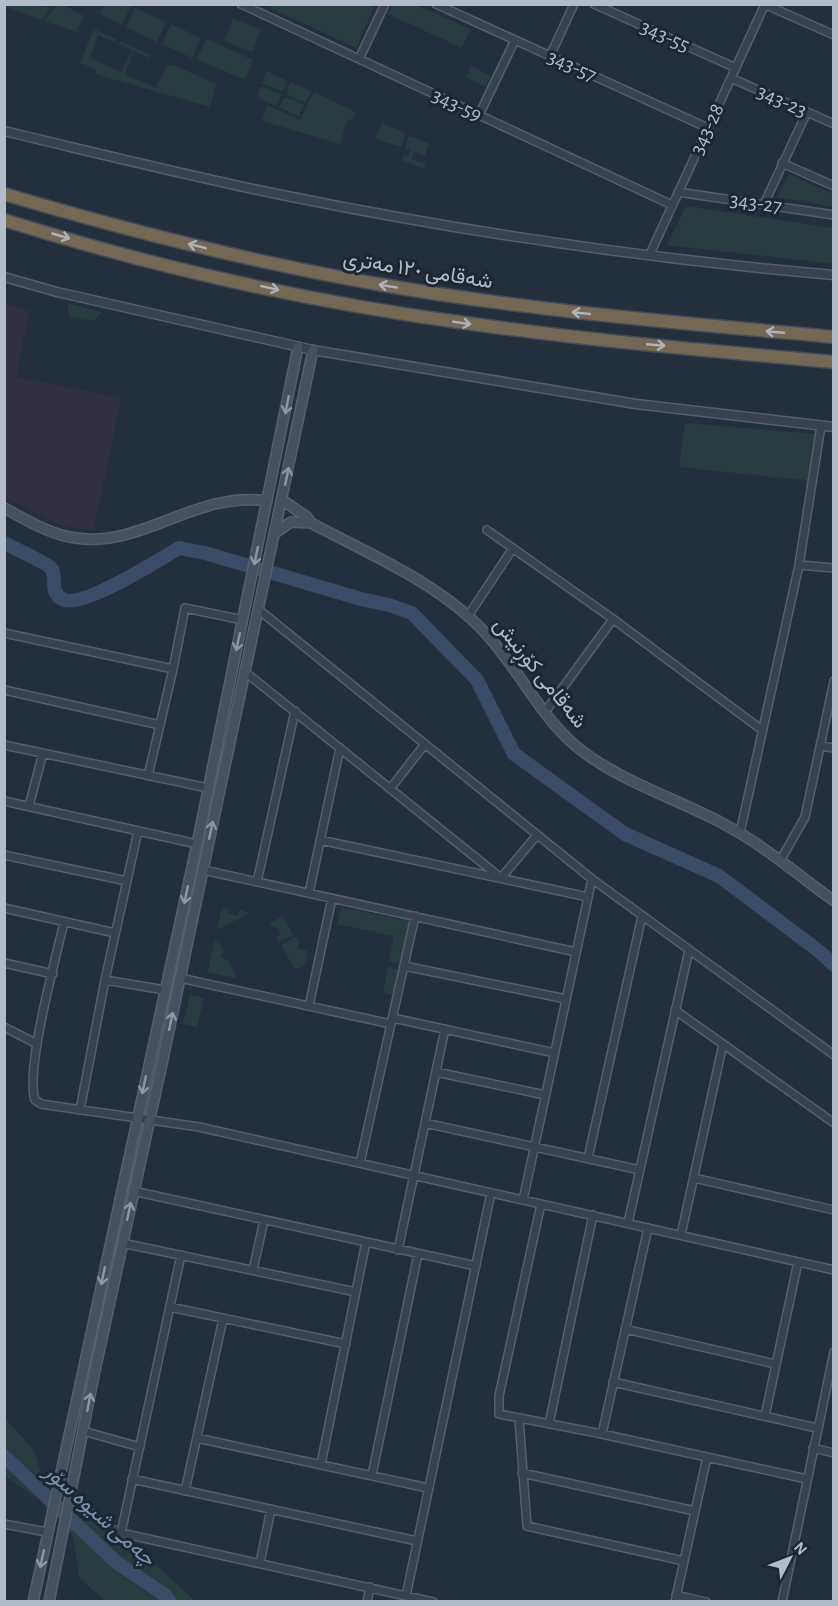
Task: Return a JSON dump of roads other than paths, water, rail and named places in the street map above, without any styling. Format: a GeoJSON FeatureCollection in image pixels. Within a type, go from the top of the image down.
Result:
{"type":"FeatureCollection","features":[{"type":"Feature","properties":{"kind":"highway","name":"شەقامی ١٢٠ مەتری"},"geometry":{"type":"LineString","coordinates":[[4,194],[156,236],[299,269],[383,285],[578,313],[834,337]]}},
{"type":"Feature","properties":{"kind":"highway","name":"شەقامی ١٢٠ مەتری"},"geometry":{"type":"LineString","coordinates":[[4,220],[182,268],[268,288],[395,312],[590,339],[834,362]]}},
{"type":"Feature","properties":{"kind":"main road"},"geometry":{"type":"LineString","coordinates":[[33,1602],[197,844],[298,347]]}},
{"type":"Feature","properties":{"kind":"main road"},"geometry":{"type":"LineString","coordinates":[[49,1602],[122,1243],[313,350]]}},
{"type":"Feature","properties":{"kind":"main road"},"geometry":{"type":"LineString","coordinates":[[4,508],[63,536],[89,539],[116,536],[139,530],[213,503],[239,499],[267,501]]}},
{"type":"Feature","properties":{"kind":"main road","name":"شەقامی کۆڕنیش"},"geometry":{"type":"LineString","coordinates":[[282,500],[307,517],[311,523],[424,583],[468,616],[506,657],[545,712],[577,747],[596,761],[740,833],[834,901]]}},
{"type":"Feature","properties":{"kind":"main road"},"geometry":{"type":"LineString","coordinates":[[275,534],[291,522],[311,523]]}},
{"type":"Feature","properties":{"kind":"main road"},"geometry":{"type":"LineString","coordinates":[[247,601],[259,610]]}},
{"type":"Feature","properties":{"kind":"street","name":"343-59"},"geometry":{"type":"LineString","coordinates":[[241,4],[672,205]]}},
{"type":"Feature","properties":{"kind":"street"},"geometry":{"type":"LineString","coordinates":[[258,12],[262,4]]}},
{"type":"Feature","properties":{"kind":"street"},"geometry":{"type":"LineString","coordinates":[[359,59],[385,4]]}},
{"type":"Feature","properties":{"kind":"street","name":"343-57"},"geometry":{"type":"LineString","coordinates":[[436,4],[708,128]]}},
{"type":"Feature","properties":{"kind":"street"},"geometry":{"type":"LineString","coordinates":[[550,56],[574,4]]}},
{"type":"Feature","properties":{"kind":"street","name":"343-55"},"geometry":{"type":"LineString","coordinates":[[594,4],[736,68]]}},
{"type":"Feature","properties":{"kind":"street"},"geometry":{"type":"LineString","coordinates":[[765,5],[834,35]]}},
{"type":"Feature","properties":{"kind":"street","name":"343-28"},"geometry":{"type":"LineString","coordinates":[[650,254],[765,5]]}},
{"type":"Feature","properties":{"kind":"street"},"geometry":{"type":"LineString","coordinates":[[479,115],[515,40]]}},
{"type":"Feature","properties":{"kind":"street","name":"343-23"},"geometry":{"type":"LineString","coordinates":[[731,78],[834,124]]}},
{"type":"Feature","properties":{"kind":"street"},"geometry":{"type":"LineString","coordinates":[[764,204],[807,112]]}},
{"type":"Feature","properties":{"kind":"street"},"geometry":{"type":"LineString","coordinates":[[4,131],[152,167],[434,224],[650,254],[834,275]]}},
{"type":"Feature","properties":{"kind":"street"},"geometry":{"type":"LineString","coordinates":[[782,163],[834,186]]}},
{"type":"Feature","properties":{"kind":"street","name":"343-27"},"geometry":{"type":"LineString","coordinates":[[678,192],[834,214]]}},
{"type":"Feature","properties":{"kind":"street"},"geometry":{"type":"LineString","coordinates":[[4,277],[57,292],[313,350],[636,404],[834,427]]}},
{"type":"Feature","properties":{"kind":"street"},"geometry":{"type":"LineString","coordinates":[[740,833],[799,565],[821,426]]}},
{"type":"Feature","properties":{"kind":"street"},"geometry":{"type":"LineString","coordinates":[[487,530],[613,619],[762,730]]}},
{"type":"Feature","properties":{"kind":"street"},"geometry":{"type":"LineString","coordinates":[[468,616],[513,548]]}},
{"type":"Feature","properties":{"kind":"street"},"geometry":{"type":"LineString","coordinates":[[799,565],[834,568]]}},
{"type":"Feature","properties":{"kind":"street"},"geometry":{"type":"LineString","coordinates":[[148,776],[185,608],[243,620]]}},
{"type":"Feature","properties":{"kind":"street"},"geometry":{"type":"LineString","coordinates":[[259,610],[592,879],[834,1055]]}},
{"type":"Feature","properties":{"kind":"street"},"geometry":{"type":"LineString","coordinates":[[545,712],[613,619]]}},
{"type":"Feature","properties":{"kind":"street"},"geometry":{"type":"LineString","coordinates":[[4,633],[173,669]]}},
{"type":"Feature","properties":{"kind":"street"},"geometry":{"type":"LineString","coordinates":[[244,671],[501,878]]}},
{"type":"Feature","properties":{"kind":"street"},"geometry":{"type":"LineString","coordinates":[[780,861],[805,817],[834,681]]}},
{"type":"Feature","properties":{"kind":"street"},"geometry":{"type":"LineString","coordinates":[[4,690],[160,725]]}},
{"type":"Feature","properties":{"kind":"street"},"geometry":{"type":"LineString","coordinates":[[257,882],[295,711]]}},
{"type":"Feature","properties":{"kind":"street"},"geometry":{"type":"LineString","coordinates":[[390,789],[425,744]]}},
{"type":"Feature","properties":{"kind":"street"},"geometry":{"type":"LineString","coordinates":[[4,745],[208,788]]}},
{"type":"Feature","properties":{"kind":"street"},"geometry":{"type":"LineString","coordinates":[[820,746],[834,748]]}},
{"type":"Feature","properties":{"kind":"street"},"geometry":{"type":"LineString","coordinates":[[309,893],[340,748]]}},
{"type":"Feature","properties":{"kind":"street"},"geometry":{"type":"LineString","coordinates":[[29,806],[43,753]]}},
{"type":"Feature","properties":{"kind":"street"},"geometry":{"type":"LineString","coordinates":[[4,801],[197,844]]}},
{"type":"Feature","properties":{"kind":"street"},"geometry":{"type":"LineString","coordinates":[[80,1110],[105,980],[138,831]]}},
{"type":"Feature","properties":{"kind":"street"},"geometry":{"type":"LineString","coordinates":[[501,878],[537,834]]}},
{"type":"Feature","properties":{"kind":"street"},"geometry":{"type":"LineString","coordinates":[[320,840],[588,897]]}},
{"type":"Feature","properties":{"kind":"street"},"geometry":{"type":"LineString","coordinates":[[4,855],[127,881]]}},
{"type":"Feature","properties":{"kind":"street"},"geometry":{"type":"LineString","coordinates":[[203,870],[576,952]]}},
{"type":"Feature","properties":{"kind":"street"},"geometry":{"type":"LineString","coordinates":[[523,1200],[592,879]]}},
{"type":"Feature","properties":{"kind":"street"},"geometry":{"type":"LineString","coordinates":[[309,1006],[332,898]]}},
{"type":"Feature","properties":{"kind":"street"},"geometry":{"type":"LineString","coordinates":[[4,908],[115,933]]}},
{"type":"Feature","properties":{"kind":"street"},"geometry":{"type":"LineString","coordinates":[[588,1158],[642,915]]}},
{"type":"Feature","properties":{"kind":"street"},"geometry":{"type":"LineString","coordinates":[[360,1163],[415,916]]}},
{"type":"Feature","properties":{"kind":"street"},"geometry":{"type":"LineString","coordinates":[[64,921],[37,1044],[32,1092],[35,1100],[41,1104],[199,1127],[834,1270]]}},
{"type":"Feature","properties":{"kind":"street"},"geometry":{"type":"LineString","coordinates":[[628,1223],[689,950]]}},
{"type":"Feature","properties":{"kind":"street"},"geometry":{"type":"LineString","coordinates":[[4,963],[52,974]]}},
{"type":"Feature","properties":{"kind":"street"},"geometry":{"type":"LineString","coordinates":[[404,966],[566,999]]}},
{"type":"Feature","properties":{"kind":"street"},"geometry":{"type":"LineString","coordinates":[[180,978],[309,1006],[445,1029],[555,1053]]}},
{"type":"Feature","properties":{"kind":"street"},"geometry":{"type":"LineString","coordinates":[[105,980],[165,990]]}},
{"type":"Feature","properties":{"kind":"street"},"geometry":{"type":"LineString","coordinates":[[675,1010],[834,1123]]}},
{"type":"Feature","properties":{"kind":"street"},"geometry":{"type":"LineString","coordinates":[[4,1027],[37,1044]]}},
{"type":"Feature","properties":{"kind":"street"},"geometry":{"type":"LineString","coordinates":[[398,1250],[445,1029]]}},
{"type":"Feature","properties":{"kind":"street"},"geometry":{"type":"LineString","coordinates":[[681,1235],[723,1044]]}},
{"type":"Feature","properties":{"kind":"street"},"geometry":{"type":"LineString","coordinates":[[436,1072],[545,1095]]}},
{"type":"Feature","properties":{"kind":"street"},"geometry":{"type":"LineString","coordinates":[[425,1123],[640,1170]]}},
{"type":"Feature","properties":{"kind":"street"},"geometry":{"type":"LineString","coordinates":[[694,1179],[834,1210]]}},
{"type":"Feature","properties":{"kind":"street"},"geometry":{"type":"LineString","coordinates":[[134,1191],[476,1266]]}},
{"type":"Feature","properties":{"kind":"street"},"geometry":{"type":"LineString","coordinates":[[406,1596],[491,1193]]}},
{"type":"Feature","properties":{"kind":"street"},"geometry":{"type":"LineString","coordinates":[[541,1204],[499,1396],[499,1414],[807,1479]]}},
{"type":"Feature","properties":{"kind":"street"},"geometry":{"type":"LineString","coordinates":[[549,1424],[593,1215]]}},
{"type":"Feature","properties":{"kind":"street"},"geometry":{"type":"LineString","coordinates":[[253,1270],[264,1220]]}},
{"type":"Feature","properties":{"kind":"street"},"geometry":{"type":"LineString","coordinates":[[602,1434],[648,1228]]}},
{"type":"Feature","properties":{"kind":"street"},"geometry":{"type":"LineString","coordinates":[[321,1464],[366,1242]]}},
{"type":"Feature","properties":{"kind":"street"},"geometry":{"type":"LineString","coordinates":[[122,1243],[356,1292]]}},
{"type":"Feature","properties":{"kind":"street"},"geometry":{"type":"LineString","coordinates":[[372,1475],[418,1254]]}},
{"type":"Feature","properties":{"kind":"street"},"geometry":{"type":"LineString","coordinates":[[121,1533],[181,1256]]}},
{"type":"Feature","properties":{"kind":"street"},"geometry":{"type":"LineString","coordinates":[[765,1416],[798,1262]]}},
{"type":"Feature","properties":{"kind":"street"},"geometry":{"type":"LineString","coordinates":[[170,1307],[346,1344]]}},
{"type":"Feature","properties":{"kind":"street"},"geometry":{"type":"LineString","coordinates":[[185,1491],[223,1319]]}},
{"type":"Feature","properties":{"kind":"street"},"geometry":{"type":"LineString","coordinates":[[625,1329],[775,1364]]}},
{"type":"Feature","properties":{"kind":"street"},"geometry":{"type":"LineString","coordinates":[[782,1602],[834,1352]]}},
{"type":"Feature","properties":{"kind":"street"},"geometry":{"type":"LineString","coordinates":[[614,1382],[817,1428]]}},
{"type":"Feature","properties":{"kind":"street"},"geometry":{"type":"LineString","coordinates":[[519,1419],[526,1526],[684,1560]]}},
{"type":"Feature","properties":{"kind":"street"},"geometry":{"type":"LineString","coordinates":[[83,1431],[140,1447]]}},
{"type":"Feature","properties":{"kind":"street"},"geometry":{"type":"LineString","coordinates":[[196,1438],[428,1488]]}},
{"type":"Feature","properties":{"kind":"street"},"geometry":{"type":"LineString","coordinates":[[813,1448],[834,1453]]}},
{"type":"Feature","properties":{"kind":"street"},"geometry":{"type":"LineString","coordinates":[[706,1602],[675,1598],[708,1457]]}},
{"type":"Feature","properties":{"kind":"street"},"geometry":{"type":"LineString","coordinates":[[522,1473],[695,1511]]}},
{"type":"Feature","properties":{"kind":"street"},"geometry":{"type":"LineString","coordinates":[[132,1479],[417,1541]]}},
{"type":"Feature","properties":{"kind":"street"},"geometry":{"type":"LineString","coordinates":[[70,1498],[110,1528],[121,1533],[433,1602]]}},
{"type":"Feature","properties":{"kind":"street"},"geometry":{"type":"LineString","coordinates":[[260,1563],[271,1509]]}},
{"type":"Feature","properties":{"kind":"street"},"geometry":{"type":"LineString","coordinates":[[4,1524],[47,1532]]}},
{"type":"Feature","properties":{"kind":"street"},"geometry":{"type":"LineString","coordinates":[[367,1602],[370,1587]]}},
{"type":"Feature","properties":{"kind":"waterway"},"geometry":{"type":"LineString","coordinates":[[4,543],[50,567],[54,575],[55,592],[62,599],[72,600],[102,591],[179,548],[205,553],[412,613],[477,680],[514,754],[625,834],[719,876],[834,965]]}},
{"type":"Feature","properties":{"kind":"waterway","name":"چەمی شیوە سۆر"},"geometry":{"type":"LineString","coordinates":[[4,1456],[116,1562],[165,1595],[170,1602]]}}]}
